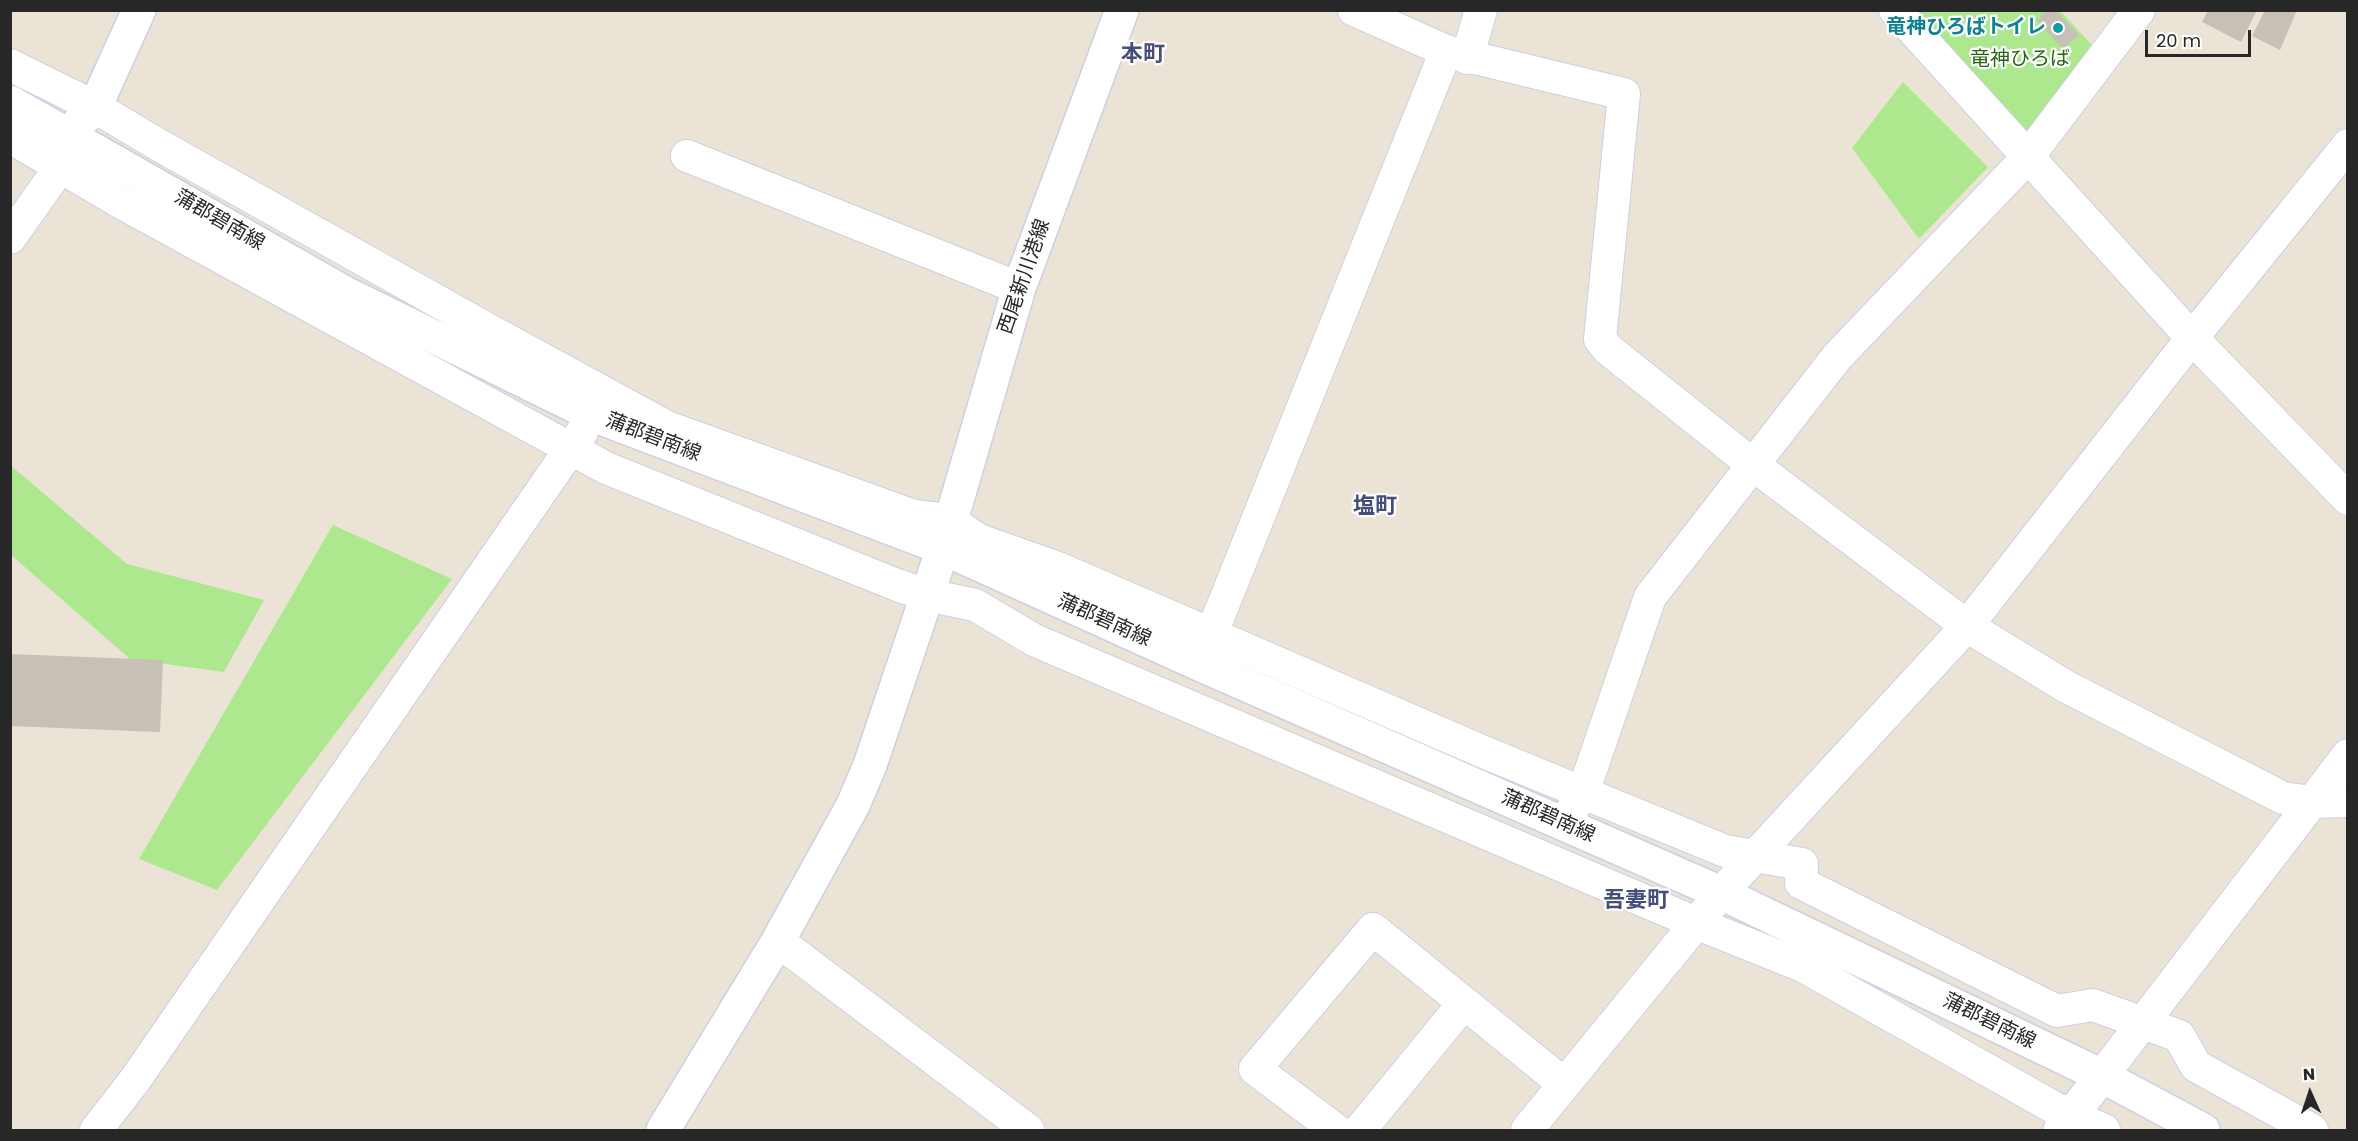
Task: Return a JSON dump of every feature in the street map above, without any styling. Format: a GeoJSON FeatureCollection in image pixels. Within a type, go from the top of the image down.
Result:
{"type":"FeatureCollection","features":[{"type":"Feature","properties":{"kind":"main road","name":"西尾新川港線"},"geometry":{"type":"LineString","coordinates":[[663,1131],[778,941],[853,805],[870,765],[927,595],[1019,288],[1122,10]]}},
{"type":"Feature","properties":{"kind":"main road"},"geometry":{"type":"LineString","coordinates":[[68,134],[95,107],[128,15]]}},
{"type":"Feature","properties":{"kind":"main road","name":"蒲郡碧南線"},"geometry":{"type":"LineString","coordinates":[[10,102],[345,293],[593,415],[946,534],[1205,650],[1563,824],[1721,893],[2103,1077],[2203,1131]]}},
{"type":"Feature","properties":{"kind":"main road"},"geometry":{"type":"LineString","coordinates":[[2066,1123],[2103,1077]]}},
{"type":"Feature","properties":{"kind":"street"},"geometry":{"type":"LineString","coordinates":[[1354,10],[1456,55],[1522,68],[1624,94],[1600,339],[1609,350],[1752,464],[1967,626],[2086,697],[2283,798],[2311,802],[2348,801]]}},
{"type":"Feature","properties":{"kind":"street"},"geometry":{"type":"LineString","coordinates":[[1481,10],[1456,55],[1205,650],[1583,793],[1725,851],[1802,864],[1801,883],[2057,1011],[2093,1005],[2179,1036],[2196,1066],[2312,1131]]}},
{"type":"Feature","properties":{"kind":"street"},"geometry":{"type":"LineString","coordinates":[[1895,10],[2192,338],[2348,499]]}},
{"type":"Feature","properties":{"kind":"street"},"geometry":{"type":"LineString","coordinates":[[1563,824],[1583,793],[1650,597],[1837,357],[2027,158],[2139,10]]}},
{"type":"Feature","properties":{"kind":"street"},"geometry":{"type":"LineString","coordinates":[[10,65],[95,107],[384,272],[667,427],[914,516],[946,534]]}},
{"type":"Feature","properties":{"kind":"street"},"geometry":{"type":"LineString","coordinates":[[10,238],[61,166],[68,134]]}},
{"type":"Feature","properties":{"kind":"street"},"geometry":{"type":"LineString","coordinates":[[10,137],[131,207],[606,468],[897,585],[927,595],[975,605],[1034,640],[1696,923],[1806,967],[2066,1123],[2104,1131]]}},
{"type":"Feature","properties":{"kind":"street"},"geometry":{"type":"LineString","coordinates":[[1527,1131],[1721,893],[1967,626],[2192,338],[2348,145]]}},
{"type":"Feature","properties":{"kind":"street"},"geometry":{"type":"LineString","coordinates":[[687,156],[1019,288]]}},
{"type":"Feature","properties":{"kind":"street"},"geometry":{"type":"LineString","coordinates":[[96,1131],[135,1080],[593,415]]}},
{"type":"Feature","properties":{"kind":"street"},"geometry":{"type":"LineString","coordinates":[[2103,1077],[2348,755]]}},
{"type":"Feature","properties":{"kind":"street"},"geometry":{"type":"LineString","coordinates":[[1336,1131],[1255,1069],[1373,929],[1564,1084]]}},
{"type":"Feature","properties":{"kind":"street"},"geometry":{"type":"LineString","coordinates":[[778,941],[1028,1131]]}},
{"type":"Feature","properties":{"kind":"street"},"geometry":{"type":"LineString","coordinates":[[1360,1131],[1464,1003]]}},
{"type":"Feature","properties":{"kind":"green space","name":"竜神ひろば"},"geometry":{"type":"Polygon","coordinates":[[[1912,10],[2060,11],[2092,45],[2026,138],[1912,10]]]}},
{"type":"Feature","properties":{"kind":"green space"},"geometry":{"type":"Polygon","coordinates":[[[1903,82],[1988,167],[1919,239],[1852,148],[1903,82]]]}},
{"type":"Feature","properties":{"kind":"green space"},"geometry":{"type":"Polygon","coordinates":[[[10,465],[127,564],[264,600],[224,672],[130,659],[11,555],[10,465]]]}},
{"type":"Feature","properties":{"kind":"green space"},"geometry":{"type":"Polygon","coordinates":[[[333,525],[452,579],[217,890],[139,859],[333,525]]]}},
{"type":"Feature","properties":{"kind":"building","name":"竜神ひろばトイレ"},"geometry":{"type":"Polygon","coordinates":[[[2047,10],[2055,10],[2079,35],[2063,49],[2037,20],[2047,10]]]}},
{"type":"Feature","properties":{"kind":"building"},"geometry":{"type":"Polygon","coordinates":[[[2208,10],[2257,10],[2241,42],[2202,22],[2208,10]]]}},
{"type":"Feature","properties":{"kind":"building"},"geometry":{"type":"Polygon","coordinates":[[[2265,10],[2297,10],[2280,50],[2252,36],[2265,10]]]}},
{"type":"Feature","properties":{"kind":"building"},"geometry":{"type":"Polygon","coordinates":[[[10,654],[163,660],[160,732],[10,726],[10,654]]]}},
{"type":"Feature","properties":{"kind":"place","name":"竜神ひろばトイレ"},"geometry":{"type":"Point","coordinates":[2058,28]}},
{"type":"Feature","properties":{"kind":"district","name":"本町"},"geometry":{"type":"Point","coordinates":[1143,55]}},
{"type":"Feature","properties":{"kind":"district","name":"塩町"},"geometry":{"type":"Point","coordinates":[1375,507]}},
{"type":"Feature","properties":{"kind":"district","name":"吾妻町"},"geometry":{"type":"Point","coordinates":[1636,901]}}]}
